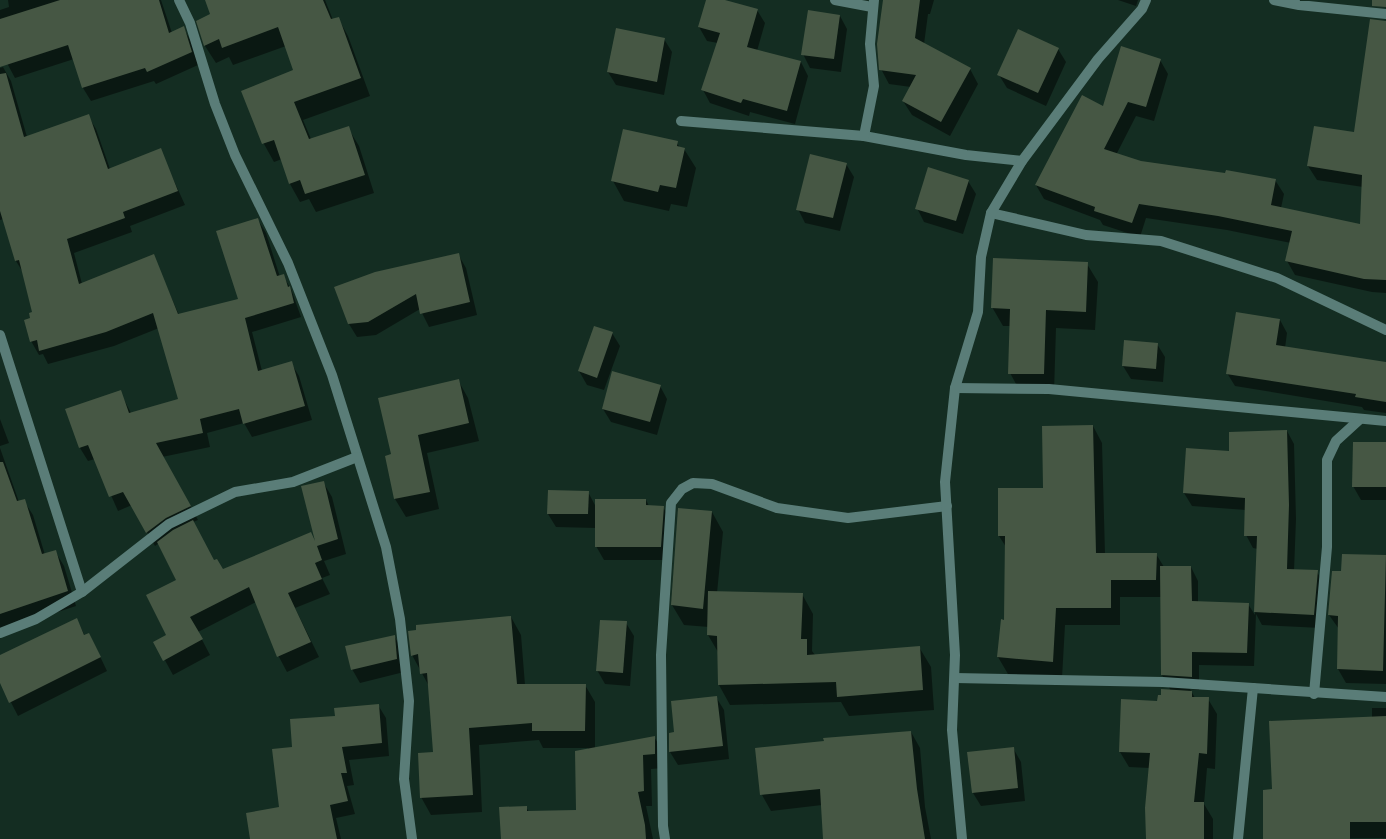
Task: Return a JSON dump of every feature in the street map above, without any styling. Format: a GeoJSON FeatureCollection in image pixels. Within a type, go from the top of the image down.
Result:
{"type":"FeatureCollection","features":[{"type":"Feature","properties":{"kind":"street"},"geometry":{"type":"LineString","coordinates":[[179,0],[190,23],[215,104],[235,155],[288,263],[332,375],[386,547],[400,620],[409,701],[404,779],[412,839]]}},
{"type":"Feature","properties":{"kind":"street"},"geometry":{"type":"LineString","coordinates":[[835,0],[873,4],[870,44],[874,86],[864,136]]}},
{"type":"Feature","properties":{"kind":"street"},"geometry":{"type":"LineString","coordinates":[[962,839],[952,730],[956,655],[945,482],[955,388],[978,312],[981,257],[992,213],[1022,161],[1098,59],[1142,9],[1146,0]]}},
{"type":"Feature","properties":{"kind":"street"},"geometry":{"type":"LineString","coordinates":[[1274,0],[1299,5],[1386,14]]}},
{"type":"Feature","properties":{"kind":"street"},"geometry":{"type":"LineString","coordinates":[[681,121],[864,136],[966,155],[1022,161]]}},
{"type":"Feature","properties":{"kind":"street"},"geometry":{"type":"LineString","coordinates":[[992,213],[1086,235],[1161,241],[1276,278],[1386,330]]}},
{"type":"Feature","properties":{"kind":"street"},"geometry":{"type":"LineString","coordinates":[[0,335],[82,592]]}},
{"type":"Feature","properties":{"kind":"street"},"geometry":{"type":"LineString","coordinates":[[955,388],[1049,389],[1359,420],[1386,421]]}},
{"type":"Feature","properties":{"kind":"street"},"geometry":{"type":"LineString","coordinates":[[1314,694],[1328,547],[1327,460],[1336,441],[1359,420]]}},
{"type":"Feature","properties":{"kind":"street"},"geometry":{"type":"LineString","coordinates":[[0,633],[36,619],[82,592],[124,557],[177,520],[235,492],[293,482],[357,457]]}},
{"type":"Feature","properties":{"kind":"street"},"geometry":{"type":"LineString","coordinates":[[665,839],[663,826],[661,655],[670,503],[682,489],[693,483],[712,484],[777,508],[848,518],[947,506]]}},
{"type":"Feature","properties":{"kind":"street"},"geometry":{"type":"LineString","coordinates":[[955,678],[1163,682],[1386,698]]}},
{"type":"Feature","properties":{"kind":"street"},"geometry":{"type":"LineString","coordinates":[[1238,839],[1253,688]]}},
{"type":"Feature","properties":{"kind":"building"},"geometry":{"type":"Polygon","coordinates":[[[60,0],[159,0],[169,33],[184,26],[192,52],[147,72],[145,68],[82,88],[68,45],[0,67],[0,19],[60,0]]]}},
{"type":"Feature","properties":{"kind":"building"},"geometry":{"type":"Polygon","coordinates":[[[205,0],[323,0],[331,19],[339,17],[361,78],[294,102],[309,139],[349,126],[365,175],[305,194],[300,180],[289,184],[274,140],[262,144],[241,91],[293,70],[278,27],[222,48],[219,39],[204,46],[196,21],[210,14],[205,0]]]}},
{"type":"Feature","properties":{"kind":"building"},"geometry":{"type":"Polygon","coordinates":[[[706,0],[725,0],[758,9],[747,47],[801,61],[787,111],[743,99],[741,103],[701,90],[720,33],[698,27],[706,0]]]}},
{"type":"Feature","properties":{"kind":"building"},"geometry":{"type":"Polygon","coordinates":[[[883,0],[920,0],[915,38],[971,68],[941,122],[902,101],[916,75],[879,70],[877,44],[883,0]]]}},
{"type":"Feature","properties":{"kind":"building"},"geometry":{"type":"Polygon","coordinates":[[[1372,0],[1386,0],[1386,7],[1372,6],[1372,0]]]}},
{"type":"Feature","properties":{"kind":"building"},"geometry":{"type":"Polygon","coordinates":[[[808,10],[840,15],[834,59],[801,55],[808,10]]]}},
{"type":"Feature","properties":{"kind":"building"},"geometry":{"type":"Polygon","coordinates":[[[1370,19],[1386,21],[1386,280],[1364,279],[1285,261],[1292,231],[1218,216],[1139,204],[1132,223],[1094,211],[1095,207],[1035,185],[1082,95],[1103,106],[1121,46],[1161,59],[1146,107],[1128,102],[1104,149],[1141,161],[1225,173],[1226,170],[1276,179],[1271,205],[1360,224],[1362,175],[1307,166],[1314,126],[1354,132],[1370,19]]]}},
{"type":"Feature","properties":{"kind":"building"},"geometry":{"type":"Polygon","coordinates":[[[616,28],[665,38],[657,82],[607,72],[616,28]]]}},
{"type":"Feature","properties":{"kind":"building"},"geometry":{"type":"Polygon","coordinates":[[[1018,29],[1059,48],[1038,93],[997,75],[1018,29]]]}},
{"type":"Feature","properties":{"kind":"building"},"geometry":{"type":"Polygon","coordinates":[[[6,73],[24,137],[89,114],[108,169],[161,148],[178,191],[123,212],[125,218],[67,239],[79,284],[154,254],[178,314],[238,299],[216,231],[258,218],[277,276],[284,274],[288,287],[290,286],[294,303],[245,318],[258,371],[292,361],[305,406],[243,424],[239,409],[200,419],[203,433],[156,443],[191,506],[166,518],[146,533],[123,492],[109,497],[88,445],[79,448],[65,409],[121,390],[129,413],[178,399],[153,313],[106,332],[39,351],[37,340],[30,342],[24,320],[30,318],[29,313],[32,312],[19,260],[15,261],[0,211],[0,74],[6,73]]]}},
{"type":"Feature","properties":{"kind":"building"},"geometry":{"type":"Polygon","coordinates":[[[623,129],[678,141],[677,146],[685,148],[676,188],[660,185],[658,192],[611,181],[623,129]]]}},
{"type":"Feature","properties":{"kind":"building"},"geometry":{"type":"Polygon","coordinates":[[[810,154],[847,163],[833,218],[796,210],[810,154]]]}},
{"type":"Feature","properties":{"kind":"building"},"geometry":{"type":"Polygon","coordinates":[[[928,167],[969,180],[956,221],[915,209],[928,167]]]}},
{"type":"Feature","properties":{"kind":"building"},"geometry":{"type":"Polygon","coordinates":[[[459,253],[470,302],[420,314],[416,294],[368,322],[348,324],[334,287],[375,272],[459,253]]]}},
{"type":"Feature","properties":{"kind":"building"},"geometry":{"type":"Polygon","coordinates":[[[993,258],[1088,262],[1086,312],[1046,310],[1044,374],[1008,374],[1010,309],[991,308],[993,258]]]}},
{"type":"Feature","properties":{"kind":"building"},"geometry":{"type":"Polygon","coordinates":[[[1236,312],[1280,319],[1276,345],[1386,362],[1386,402],[1355,397],[1356,394],[1226,374],[1236,312]]]}},
{"type":"Feature","properties":{"kind":"building"},"geometry":{"type":"Polygon","coordinates":[[[594,326],[613,332],[597,378],[578,371],[594,326]]]}},
{"type":"Feature","properties":{"kind":"building"},"geometry":{"type":"Polygon","coordinates":[[[1124,340],[1158,343],[1156,369],[1122,366],[1124,340]]]}},
{"type":"Feature","properties":{"kind":"building"},"geometry":{"type":"Polygon","coordinates":[[[612,371],[661,385],[650,422],[602,409],[612,371]]]}},
{"type":"Feature","properties":{"kind":"building"},"geometry":{"type":"Polygon","coordinates":[[[459,379],[469,423],[418,435],[430,492],[394,499],[385,456],[391,454],[378,398],[459,379]]]}},
{"type":"Feature","properties":{"kind":"building"},"geometry":{"type":"Polygon","coordinates":[[[1093,425],[1096,553],[1157,553],[1156,580],[1111,580],[1111,608],[1056,608],[1053,662],[997,657],[1001,619],[1004,620],[1005,536],[998,536],[998,488],[1043,488],[1042,426],[1093,425]]]}},
{"type":"Feature","properties":{"kind":"building"},"geometry":{"type":"Polygon","coordinates":[[[1287,430],[1289,505],[1287,569],[1318,570],[1314,615],[1254,612],[1257,536],[1244,536],[1245,498],[1183,493],[1186,448],[1229,451],[1229,432],[1287,430]]]}},
{"type":"Feature","properties":{"kind":"building"},"geometry":{"type":"Polygon","coordinates":[[[1353,442],[1386,442],[1386,487],[1352,487],[1353,442]]]}},
{"type":"Feature","properties":{"kind":"building"},"geometry":{"type":"Polygon","coordinates":[[[0,462],[3,462],[17,501],[25,499],[42,554],[56,550],[68,591],[0,614],[0,462]]]}},
{"type":"Feature","properties":{"kind":"building"},"geometry":{"type":"Polygon","coordinates":[[[324,481],[338,539],[317,546],[322,560],[315,563],[322,579],[288,593],[311,642],[277,657],[249,587],[190,617],[203,639],[163,661],[153,642],[166,635],[146,595],[176,580],[157,542],[173,530],[193,520],[214,560],[217,559],[223,569],[311,532],[315,541],[301,486],[324,481]]]}},
{"type":"Feature","properties":{"kind":"building"},"geometry":{"type":"Polygon","coordinates":[[[548,490],[589,491],[588,514],[547,514],[548,490]]]}},
{"type":"Feature","properties":{"kind":"building"},"geometry":{"type":"Polygon","coordinates":[[[595,499],[646,499],[646,505],[664,506],[661,547],[595,547],[595,499]]]}},
{"type":"Feature","properties":{"kind":"building"},"geometry":{"type":"Polygon","coordinates":[[[678,508],[712,511],[703,609],[671,605],[678,508]]]}},
{"type":"Feature","properties":{"kind":"building"},"geometry":{"type":"Polygon","coordinates":[[[1342,554],[1386,555],[1383,671],[1337,669],[1338,616],[1328,615],[1332,571],[1341,571],[1342,554]]]}},
{"type":"Feature","properties":{"kind":"building"},"geometry":{"type":"Polygon","coordinates":[[[1160,566],[1191,566],[1192,601],[1249,603],[1247,653],[1192,652],[1192,677],[1161,675],[1160,566]]]}},
{"type":"Feature","properties":{"kind":"building"},"geometry":{"type":"Polygon","coordinates":[[[708,591],[803,593],[801,639],[807,639],[807,655],[920,646],[923,690],[837,697],[836,682],[718,685],[717,636],[707,635],[708,591]]]}},
{"type":"Feature","properties":{"kind":"building"},"geometry":{"type":"Polygon","coordinates":[[[511,616],[517,684],[586,684],[585,731],[532,731],[532,723],[469,728],[473,795],[420,798],[418,753],[433,752],[427,673],[420,674],[418,654],[411,656],[408,631],[416,630],[416,625],[511,616]]]}},
{"type":"Feature","properties":{"kind":"building"},"geometry":{"type":"Polygon","coordinates":[[[77,618],[84,635],[89,633],[101,657],[9,703],[0,683],[0,655],[77,618]]]}},
{"type":"Feature","properties":{"kind":"building"},"geometry":{"type":"Polygon","coordinates":[[[600,620],[627,621],[623,673],[596,671],[600,620]]]}},
{"type":"Feature","properties":{"kind":"building"},"geometry":{"type":"Polygon","coordinates":[[[395,635],[397,659],[351,670],[345,646],[395,635]]]}},
{"type":"Feature","properties":{"kind":"building"},"geometry":{"type":"Polygon","coordinates":[[[1161,689],[1192,691],[1192,697],[1209,697],[1207,754],[1199,753],[1194,802],[1204,802],[1204,839],[1146,839],[1145,808],[1150,753],[1119,752],[1121,699],[1157,701],[1158,695],[1161,695],[1161,689]]]}},
{"type":"Feature","properties":{"kind":"building"},"geometry":{"type":"Polygon","coordinates":[[[717,696],[723,746],[669,752],[669,733],[674,732],[671,701],[717,696]]]}},
{"type":"Feature","properties":{"kind":"building"},"geometry":{"type":"Polygon","coordinates":[[[379,704],[382,743],[342,747],[347,773],[341,773],[348,801],[330,805],[337,839],[250,839],[246,813],[279,807],[272,749],[292,747],[290,719],[335,716],[334,708],[379,704]]]}},
{"type":"Feature","properties":{"kind":"building"},"geometry":{"type":"Polygon","coordinates":[[[1386,716],[1386,822],[1350,822],[1350,839],[1263,839],[1263,790],[1272,789],[1269,721],[1386,716]]]}},
{"type":"Feature","properties":{"kind":"building"},"geometry":{"type":"Polygon","coordinates":[[[911,731],[917,789],[925,839],[823,839],[820,789],[760,795],[755,748],[824,741],[823,738],[911,731]]]}},
{"type":"Feature","properties":{"kind":"building"},"geometry":{"type":"Polygon","coordinates":[[[655,736],[655,754],[643,755],[644,791],[638,792],[646,839],[501,839],[499,807],[527,806],[527,811],[576,810],[575,751],[655,736]]]}},
{"type":"Feature","properties":{"kind":"building"},"geometry":{"type":"Polygon","coordinates":[[[1014,747],[1018,788],[972,793],[967,752],[1014,747]]]}}]}
